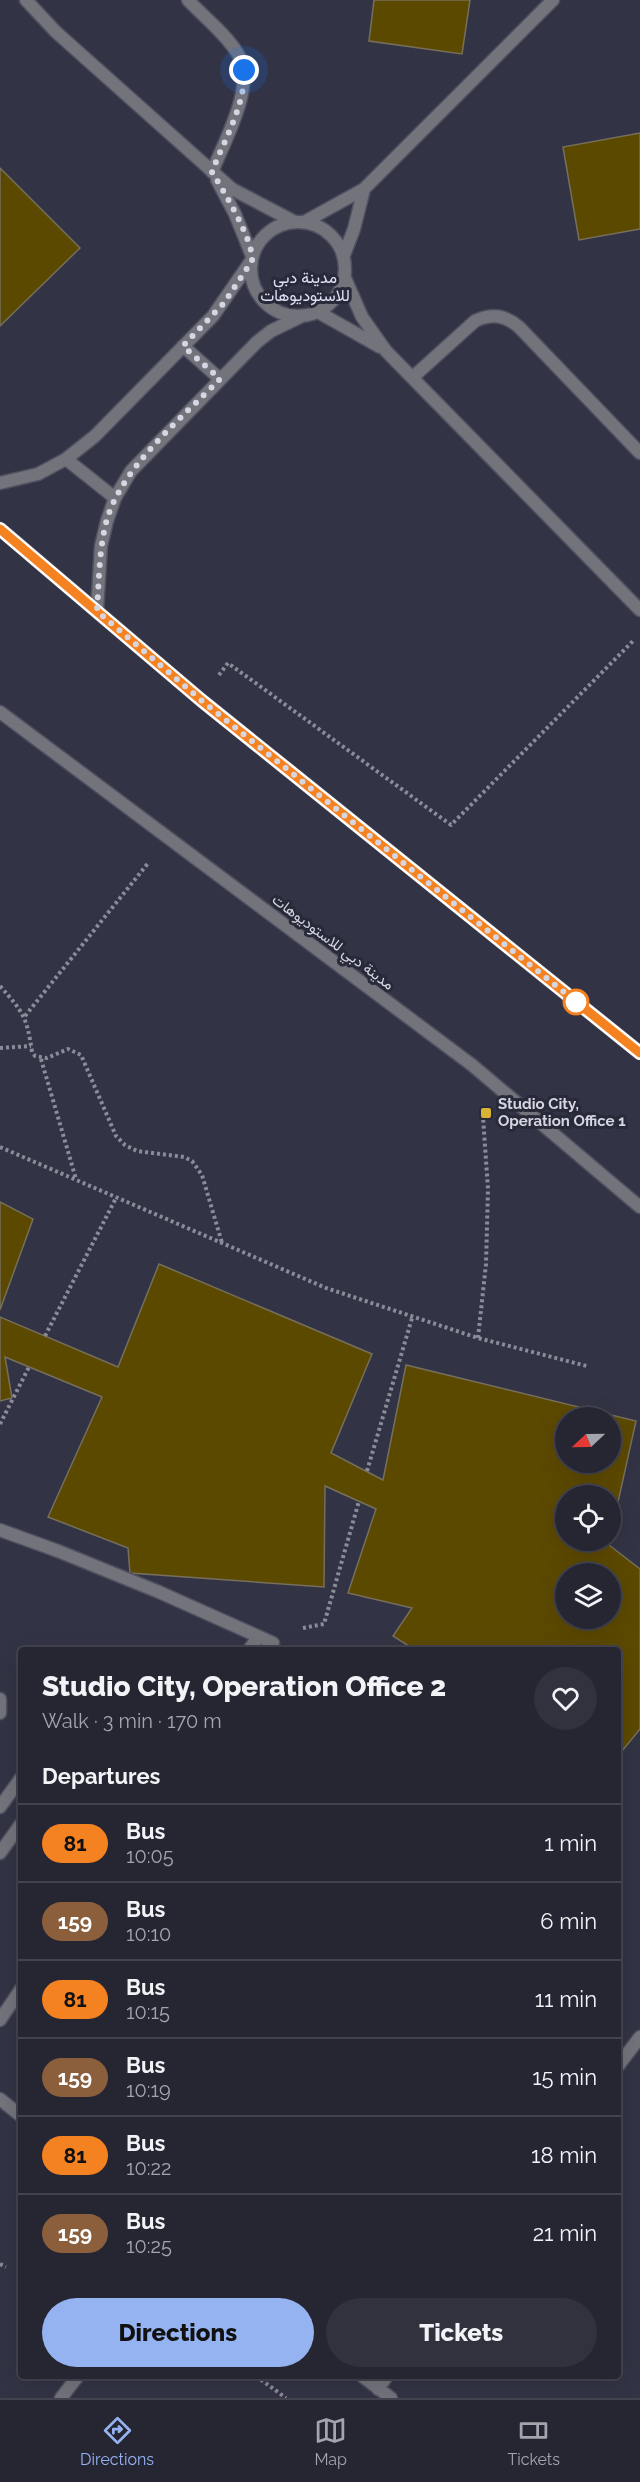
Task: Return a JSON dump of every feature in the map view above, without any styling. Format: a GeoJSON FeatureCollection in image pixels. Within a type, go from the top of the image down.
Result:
{"type":"FeatureCollection","features":[{"type":"Feature","properties":{"kind":"street"},"geometry":{"type":"LineString","coordinates":[[26,0],[56,32],[212,172],[251,201],[292,221]]}},
{"type":"Feature","properties":{"kind":"street"},"geometry":{"type":"LineString","coordinates":[[188,0],[239,55],[244,70],[243,92],[212,172],[235,214],[252,258],[251,278],[258,294],[269,306],[284,314],[300,316]]}},
{"type":"Feature","properties":{"kind":"street"},"geometry":{"type":"LineString","coordinates":[[306,221],[364,189],[553,0]]}},
{"type":"Feature","properties":{"kind":"street"},"geometry":{"type":"LineString","coordinates":[[344,255],[354,229],[364,189]]}},
{"type":"Feature","properties":{"kind":"street"},"geometry":{"type":"LineString","coordinates":[[0,483],[38,474],[66,459],[95,436],[224,303],[252,258],[258,243],[267,232],[292,221],[306,221],[336,238],[344,255],[345,278],[362,317],[386,351],[640,610]]}},
{"type":"Feature","properties":{"kind":"street"},"geometry":{"type":"LineString","coordinates":[[97,611],[101,546],[107,521],[115,498],[131,471],[257,342],[300,316],[318,312],[331,304],[340,292],[345,278]]}},
{"type":"Feature","properties":{"kind":"street"},"geometry":{"type":"LineString","coordinates":[[318,312],[386,351]]}},
{"type":"Feature","properties":{"kind":"street"},"geometry":{"type":"LineString","coordinates":[[413,377],[475,321],[486,316],[498,315],[519,327],[640,453]]}},
{"type":"Feature","properties":{"kind":"street"},"geometry":{"type":"LineString","coordinates":[[183,346],[220,379]]}},
{"type":"Feature","properties":{"kind":"street"},"geometry":{"type":"LineString","coordinates":[[66,459],[115,498]]}},
{"type":"Feature","properties":{"kind":"street"},"geometry":{"type":"LineString","coordinates":[[0,529],[201,700],[640,1053]]}},
{"type":"Feature","properties":{"kind":"street","name":"مدينة دبي للاستوديوهات"},"geometry":{"type":"LineString","coordinates":[[0,712],[472,1065],[640,1207]]}},
{"type":"Feature","properties":{"kind":"street"},"geometry":{"type":"LineString","coordinates":[[0,1530],[149,1588],[273,1643]]}},
{"type":"Feature","properties":{"kind":"street"},"geometry":{"type":"LineString","coordinates":[[251,1647],[258,1637]]}},
{"type":"Feature","properties":{"kind":"street"},"geometry":{"type":"LineString","coordinates":[[0,1699],[0,1713]]}},
{"type":"Feature","properties":{"kind":"street"},"geometry":{"type":"LineString","coordinates":[[0,1807],[18,1782]]}},
{"type":"Feature","properties":{"kind":"street"},"geometry":{"type":"LineString","coordinates":[[0,1853],[18,1828]]}},
{"type":"Feature","properties":{"kind":"street"},"geometry":{"type":"LineString","coordinates":[[0,2020],[5,2003],[18,1992]]}},
{"type":"Feature","properties":{"kind":"street"},"geometry":{"type":"LineString","coordinates":[[621,2062],[640,2037]]}},
{"type":"Feature","properties":{"kind":"street"},"geometry":{"type":"LineString","coordinates":[[0,2099],[18,2114]]}},
{"type":"Feature","properties":{"kind":"street"},"geometry":{"type":"LineString","coordinates":[[61,2398],[76,2379]]}},
{"type":"Feature","properties":{"kind":"street"},"geometry":{"type":"LineString","coordinates":[[366,2379],[391,2398]]}},
{"type":"Feature","properties":{"kind":"street"},"geometry":{"type":"LineString","coordinates":[[378,2389],[385,2379]]}},
{"type":"Feature","properties":{"kind":"path"},"geometry":{"type":"LineString","coordinates":[[201,700],[228,663],[451,825],[640,634]]}},
{"type":"Feature","properties":{"kind":"path"},"geometry":{"type":"LineString","coordinates":[[25,1016],[168,838]]}},
{"type":"Feature","properties":{"kind":"path"},"geometry":{"type":"LineString","coordinates":[[0,986],[25,1016],[32,1052],[41,1059],[76,1180]]}},
{"type":"Feature","properties":{"kind":"path"},"geometry":{"type":"LineString","coordinates":[[0,1048],[31,1046]]}},
{"type":"Feature","properties":{"kind":"path"},"geometry":{"type":"LineString","coordinates":[[41,1059],[68,1049],[76,1051],[85,1062],[116,1136],[125,1145],[137,1150],[184,1157],[192,1161],[202,1175],[222,1243]]}},
{"type":"Feature","properties":{"kind":"path"},"geometry":{"type":"LineString","coordinates":[[472,1065],[483,1115],[488,1189],[486,1264],[478,1338]]}},
{"type":"Feature","properties":{"kind":"path"},"geometry":{"type":"LineString","coordinates":[[0,1147],[326,1288],[478,1338],[587,1366]]}},
{"type":"Feature","properties":{"kind":"path"},"geometry":{"type":"LineString","coordinates":[[45,1336],[117,1198]]}},
{"type":"Feature","properties":{"kind":"path"},"geometry":{"type":"LineString","coordinates":[[367,1472],[412,1318]]}},
{"type":"Feature","properties":{"kind":"path"},"geometry":{"type":"LineString","coordinates":[[0,1424],[29,1367]]}},
{"type":"Feature","properties":{"kind":"path"},"geometry":{"type":"LineString","coordinates":[[258,1637],[324,1624],[359,1502]]}},
{"type":"Feature","properties":{"kind":"path"},"geometry":{"type":"LineString","coordinates":[[0,2264],[6,2267]]}},
{"type":"Feature","properties":{"kind":"path"},"geometry":{"type":"LineString","coordinates":[[260,2379],[286,2398]]}},
{"type":"Feature","properties":{"kind":"building"},"geometry":{"type":"Polygon","coordinates":[[[374,0],[470,0],[462,54],[369,41],[374,0]]]}},
{"type":"Feature","properties":{"kind":"building"},"geometry":{"type":"Polygon","coordinates":[[[640,133],[640,229],[579,240],[563,147],[640,133]]]}},
{"type":"Feature","properties":{"kind":"building"},"geometry":{"type":"Polygon","coordinates":[[[0,168],[80,248],[0,326],[0,168]]]}},
{"type":"Feature","properties":{"kind":"building"},"geometry":{"type":"Polygon","coordinates":[[[0,1202],[33,1219],[0,1310],[0,1202]]]}},
{"type":"Feature","properties":{"kind":"building"},"geometry":{"type":"Polygon","coordinates":[[[159,1264],[372,1354],[331,1453],[383,1480],[406,1365],[578,1407],[555,1407],[555,1473],[621,1473],[621,1417],[636,1421],[621,1488],[621,1485],[555,1485],[555,1551],[617,1551],[640,1569],[640,1729],[621,1752],[621,1647],[410,1647],[393,1636],[412,1608],[348,1593],[376,1509],[325,1486],[324,1587],[130,1573],[128,1548],[48,1517],[102,1397],[5,1357],[12,1398],[0,1401],[0,1317],[118,1367],[159,1264]]]}},
{"type":"Feature","properties":{"kind":"bus line","name":"81"},"geometry":{"type":"LineString","coordinates":[[0,529],[201,700],[640,1053]]}},
{"type":"Feature","properties":{"kind":"place","name":"Studio City, Operation Office 1"},"geometry":{"type":"Point","coordinates":[486,1113]}},
{"type":"Feature","properties":{"kind":"district","name":"مدينة دبي للاستوديوهات"},"geometry":{"type":"Point","coordinates":[305,286]}},
{"type":"Feature","properties":{"kind":"route"},"geometry":{"type":"LineString","coordinates":[[244,70],[245,85],[212,172],[244,234],[252,261],[224,303],[183,346],[220,379],[131,471],[115,498],[101,546],[97,611],[201,700],[585,1009],[576,1002]]}}]}
